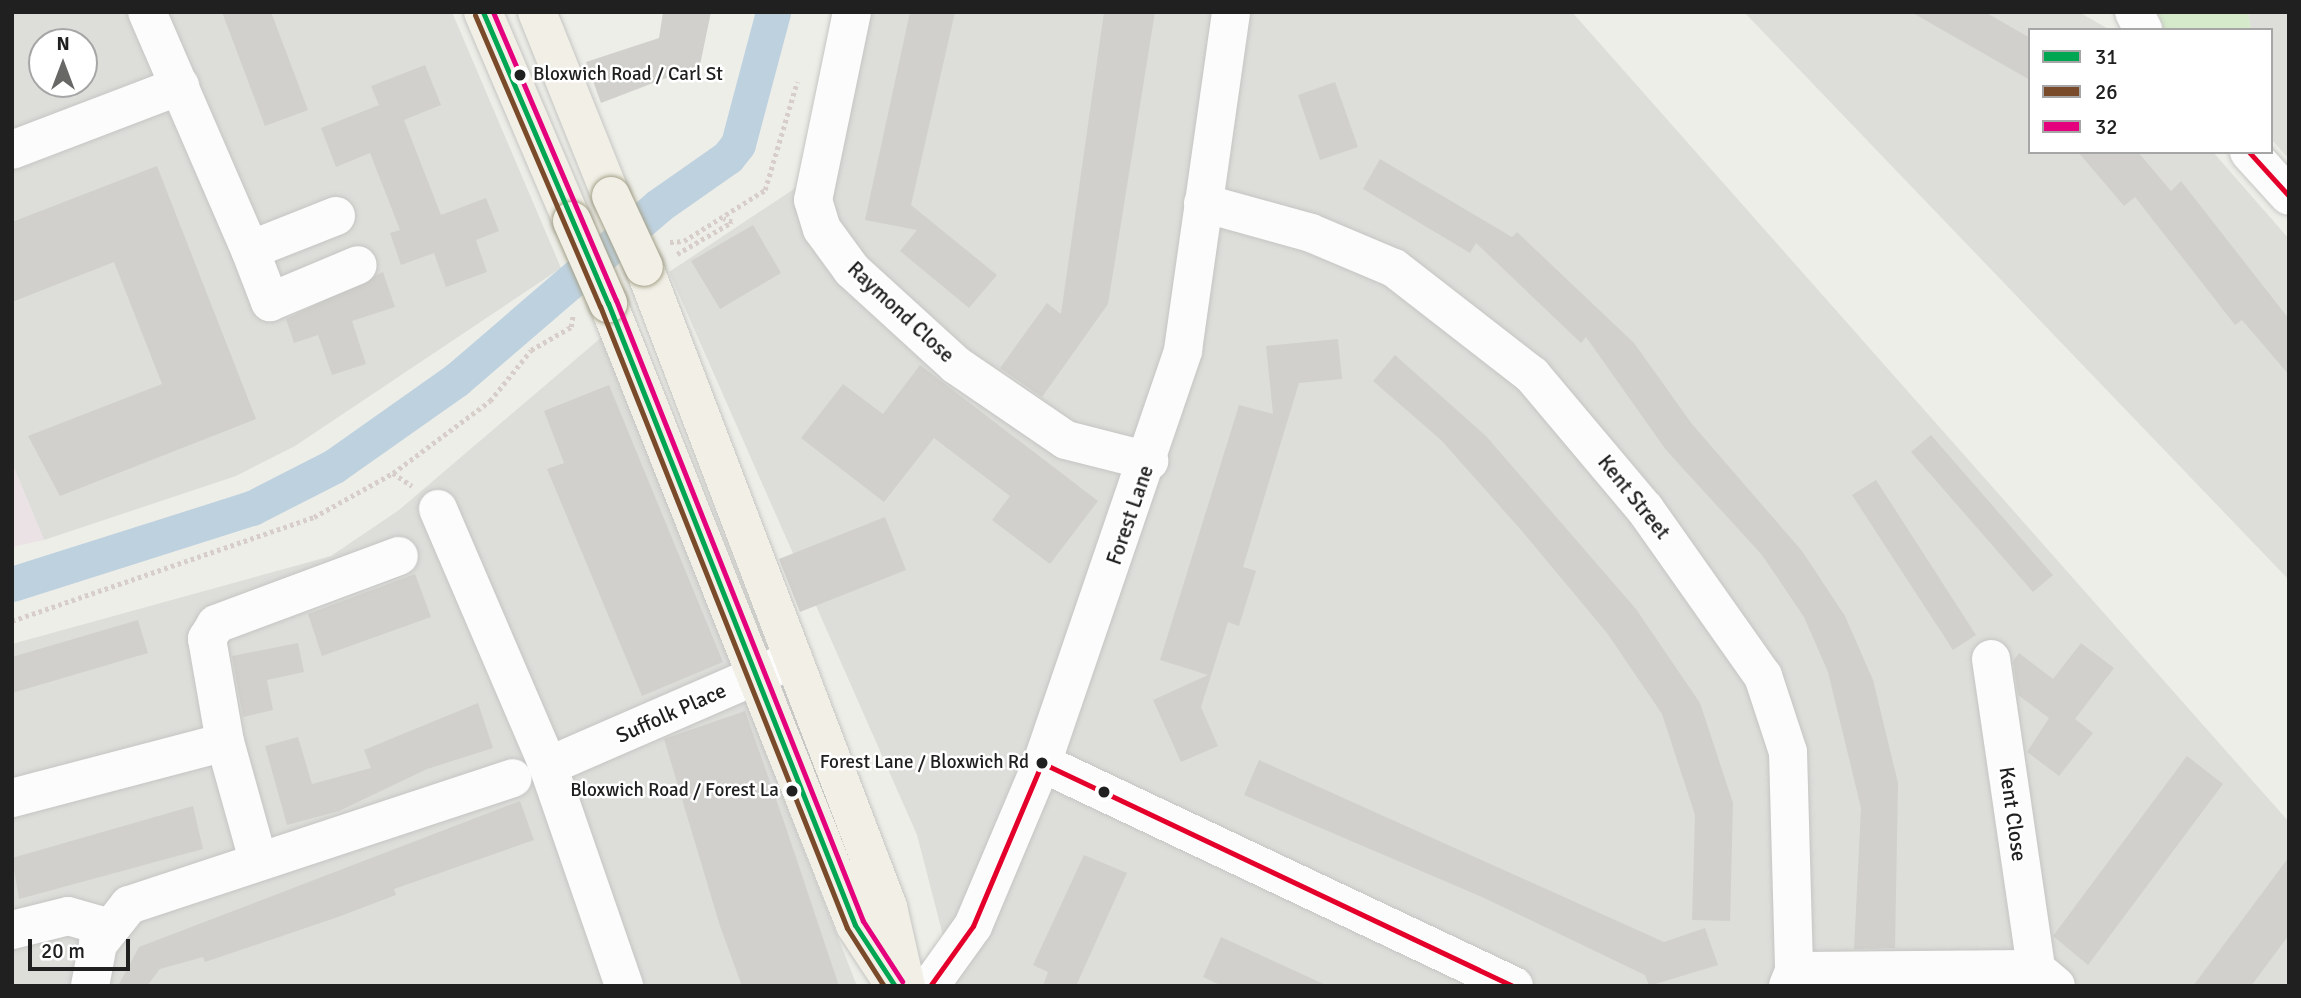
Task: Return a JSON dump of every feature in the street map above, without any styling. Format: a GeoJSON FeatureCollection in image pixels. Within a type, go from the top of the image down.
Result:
{"type":"FeatureCollection","features":[{"type":"Feature","properties":{"kind":"main road"},"geometry":{"type":"LineString","coordinates":[[483,12],[572,221],[592,302],[776,666],[887,907],[906,986]]}},
{"type":"Feature","properties":{"kind":"main road"},"geometry":{"type":"LineString","coordinates":[[537,12],[611,196],[649,261],[711,443],[855,925],[895,986]]}},
{"type":"Feature","properties":{"kind":"main road"},"geometry":{"type":"LineString","coordinates":[[672,460],[711,443]]}},
{"type":"Feature","properties":{"kind":"street"},"geometry":{"type":"LineString","coordinates":[[148,12],[270,302],[358,265]]}},
{"type":"Feature","properties":{"kind":"street","name":"Raymond Close"},"geometry":{"type":"LineString","coordinates":[[852,12],[813,200],[822,229],[852,270],[957,365],[1066,440],[1149,461]]}},
{"type":"Feature","properties":{"kind":"street","name":"Forest Lane"},"geometry":{"type":"LineString","coordinates":[[930,986],[974,926],[1042,763],[1149,461],[1183,351],[1231,12]]}},
{"type":"Feature","properties":{"kind":"street"},"geometry":{"type":"LineString","coordinates":[[2134,12],[2142,28]]}},
{"type":"Feature","properties":{"kind":"street"},"geometry":{"type":"LineString","coordinates":[[12,150],[180,86]]}},
{"type":"Feature","properties":{"kind":"street"},"geometry":{"type":"LineString","coordinates":[[2251,154],[2289,196]]}},
{"type":"Feature","properties":{"kind":"street","name":"Kent Street"},"geometry":{"type":"LineString","coordinates":[[1203,203],[1311,233],[1394,268],[1532,375],[1645,509],[1763,676],[1788,752],[1791,978]]}},
{"type":"Feature","properties":{"kind":"street"},"geometry":{"type":"LineString","coordinates":[[250,250],[336,216]]}},
{"type":"Feature","properties":{"kind":"street"},"geometry":{"type":"LineString","coordinates":[[438,509],[531,772],[624,986]]}},
{"type":"Feature","properties":{"kind":"street"},"geometry":{"type":"LineString","coordinates":[[258,860],[225,742],[206,653],[216,624],[399,556]]}},
{"type":"Feature","properties":{"kind":"street","name":"Kent Close"},"geometry":{"type":"LineString","coordinates":[[1791,978],[2046,977],[1991,659]]}},
{"type":"Feature","properties":{"kind":"street","name":"Suffolk Place"},"geometry":{"type":"LineString","coordinates":[[90,986],[98,944],[129,905],[258,860],[391,820],[531,772],[776,666]]}},
{"type":"Feature","properties":{"kind":"street"},"geometry":{"type":"LineString","coordinates":[[12,798],[225,742]]}},
{"type":"Feature","properties":{"kind":"street"},"geometry":{"type":"LineString","coordinates":[[1042,763],[1514,986]]}},
{"type":"Feature","properties":{"kind":"street"},"geometry":{"type":"LineString","coordinates":[[12,930],[68,916],[110,928]]}},
{"type":"Feature","properties":{"kind":"path"},"geometry":{"type":"LineString","coordinates":[[649,261],[765,190],[801,70]]}},
{"type":"Feature","properties":{"kind":"path"},"geometry":{"type":"LineString","coordinates":[[649,261],[732,222],[723,218]]}},
{"type":"Feature","properties":{"kind":"path"},"geometry":{"type":"LineString","coordinates":[[12,621],[314,517],[393,473],[489,401],[531,351],[571,327],[592,302]]}},
{"type":"Feature","properties":{"kind":"shaded area"},"geometry":{"type":"Polygon","coordinates":[[[12,12],[452,12],[561,268],[295,446],[236,476],[44,540],[12,463],[12,12]]]}},
{"type":"Feature","properties":{"kind":"shaded area"},"geometry":{"type":"Polygon","coordinates":[[[871,12],[1572,12],[2289,822],[2289,986],[956,986],[917,835],[669,272],[833,163],[871,12]]]}},
{"type":"Feature","properties":{"kind":"shaded area"},"geometry":{"type":"Polygon","coordinates":[[[1744,12],[2079,12],[2107,28],[2028,28],[2028,154],[2215,154],[2289,239],[2289,580],[1744,12]]]}},
{"type":"Feature","properties":{"kind":"shaded area"},"geometry":{"type":"Polygon","coordinates":[[[2248,12],[2289,12],[2289,159],[2273,141],[2273,28],[2251,28],[2248,12]]]}},
{"type":"Feature","properties":{"kind":"shaded area"},"geometry":{"type":"Polygon","coordinates":[[[603,336],[857,986],[12,986],[12,644],[331,556],[399,510],[603,336]]]}},
{"type":"Feature","properties":{"kind":"shaded area"},"geometry":{"type":"Polygon","coordinates":[[[12,463],[44,540],[12,547],[12,463]]]}},
{"type":"Feature","properties":{"kind":"green space"},"geometry":{"type":"Polygon","coordinates":[[[2158,12],[2248,12],[2251,28],[2163,28],[2158,12]]]}},
{"type":"Feature","properties":{"kind":"building"},"geometry":{"type":"Polygon","coordinates":[[[222,12],[271,12],[308,110],[265,126],[222,12]]]}},
{"type":"Feature","properties":{"kind":"building"},"geometry":{"type":"Polygon","coordinates":[[[663,12],[711,12],[700,65],[601,103],[586,62],[659,38],[663,12]]]}},
{"type":"Feature","properties":{"kind":"building"},"geometry":{"type":"Polygon","coordinates":[[[910,12],[955,12],[911,205],[997,275],[969,308],[900,251],[917,230],[865,220],[910,12]]]}},
{"type":"Feature","properties":{"kind":"building"},"geometry":{"type":"Polygon","coordinates":[[[1104,12],[1155,12],[1108,304],[1042,397],[1000,368],[1047,303],[1061,314],[1104,12]]]}},
{"type":"Feature","properties":{"kind":"building"},"geometry":{"type":"Polygon","coordinates":[[[1911,12],[1985,12],[2028,37],[2028,79],[1911,12]]]}},
{"type":"Feature","properties":{"kind":"building"},"geometry":{"type":"Polygon","coordinates":[[[425,65],[441,105],[404,120],[441,215],[486,198],[499,231],[476,240],[487,272],[446,287],[434,253],[401,265],[390,233],[400,230],[370,153],[336,167],[321,128],[379,105],[371,86],[425,65]]]}},
{"type":"Feature","properties":{"kind":"building"},"geometry":{"type":"Polygon","coordinates":[[[1335,82],[1358,147],[1320,160],[1298,95],[1335,82]]]}},
{"type":"Feature","properties":{"kind":"building"},"geometry":{"type":"Polygon","coordinates":[[[2080,154],[2140,154],[2171,191],[2181,181],[2289,319],[2289,375],[2242,320],[2235,325],[2135,197],[2124,206],[2080,154]]]}},
{"type":"Feature","properties":{"kind":"building"},"geometry":{"type":"Polygon","coordinates":[[[1380,159],[1512,237],[1517,232],[1634,343],[1692,424],[1802,551],[1845,616],[1873,680],[1898,783],[1895,948],[1854,949],[1861,808],[1828,672],[1804,617],[1762,555],[1666,450],[1586,337],[1581,343],[1476,243],[1470,253],[1363,189],[1380,159]]]}},
{"type":"Feature","properties":{"kind":"building"},"geometry":{"type":"Polygon","coordinates":[[[157,166],[256,419],[60,496],[28,436],[162,384],[114,262],[12,302],[12,222],[157,166]]]}},
{"type":"Feature","properties":{"kind":"building"},"geometry":{"type":"Polygon","coordinates":[[[753,225],[781,273],[720,309],[691,261],[753,225]]]}},
{"type":"Feature","properties":{"kind":"building"},"geometry":{"type":"Polygon","coordinates":[[[383,272],[395,307],[352,321],[366,364],[332,375],[318,335],[294,343],[286,319],[383,272]]]}},
{"type":"Feature","properties":{"kind":"building"},"geometry":{"type":"Polygon","coordinates":[[[1338,339],[1342,379],[1299,383],[1243,567],[1256,571],[1239,626],[1228,622],[1201,707],[1218,746],[1181,762],[1153,700],[1208,675],[1160,660],[1239,405],[1273,414],[1266,346],[1338,339]]]}},
{"type":"Feature","properties":{"kind":"building"},"geometry":{"type":"Polygon","coordinates":[[[1395,355],[1486,436],[1636,609],[1700,703],[1733,803],[1730,921],[1692,920],[1695,815],[1662,714],[1607,633],[1521,530],[1441,440],[1373,381],[1395,355]]]}},
{"type":"Feature","properties":{"kind":"building"},"geometry":{"type":"Polygon","coordinates":[[[920,365],[1098,501],[1050,564],[992,520],[1010,496],[934,438],[884,502],[801,438],[843,384],[883,414],[920,365]]]}},
{"type":"Feature","properties":{"kind":"building"},"geometry":{"type":"Polygon","coordinates":[[[609,385],[723,662],[642,696],[547,469],[564,463],[544,411],[609,385]]]}},
{"type":"Feature","properties":{"kind":"building"},"geometry":{"type":"Polygon","coordinates":[[[1931,435],[2053,575],[2033,592],[1911,452],[1931,435]]]}},
{"type":"Feature","properties":{"kind":"building"},"geometry":{"type":"Polygon","coordinates":[[[1876,480],[1976,635],[1953,650],[1852,495],[1876,480]]]}},
{"type":"Feature","properties":{"kind":"building"},"geometry":{"type":"Polygon","coordinates":[[[885,517],[906,570],[800,612],[779,559],[885,517]]]}},
{"type":"Feature","properties":{"kind":"building"},"geometry":{"type":"Polygon","coordinates":[[[415,574],[431,617],[322,656],[308,614],[415,574]]]}},
{"type":"Feature","properties":{"kind":"building"},"geometry":{"type":"Polygon","coordinates":[[[138,620],[148,653],[12,693],[12,657],[138,620]]]}},
{"type":"Feature","properties":{"kind":"building"},"geometry":{"type":"Polygon","coordinates":[[[298,643],[304,672],[267,680],[273,710],[243,717],[232,656],[298,643]]]}},
{"type":"Feature","properties":{"kind":"building"},"geometry":{"type":"Polygon","coordinates":[[[2081,643],[2114,668],[2075,719],[2093,733],[2059,776],[2027,752],[2049,718],[2018,695],[2013,661],[2019,653],[2053,679],[2081,643]]]}},
{"type":"Feature","properties":{"kind":"building"},"geometry":{"type":"Polygon","coordinates":[[[478,703],[493,748],[427,769],[339,811],[287,825],[265,746],[298,737],[312,784],[371,768],[364,750],[478,703]]]}},
{"type":"Feature","properties":{"kind":"building"},"geometry":{"type":"Polygon","coordinates":[[[745,711],[839,986],[742,986],[720,926],[664,739],[745,711]]]}},
{"type":"Feature","properties":{"kind":"building"},"geometry":{"type":"Polygon","coordinates":[[[2187,756],[2223,784],[2088,965],[2053,936],[2187,756]]]}},
{"type":"Feature","properties":{"kind":"building"},"geometry":{"type":"Polygon","coordinates":[[[1259,760],[1664,942],[1705,928],[1718,965],[1649,986],[1645,975],[1482,897],[1244,795],[1259,760]]]}},
{"type":"Feature","properties":{"kind":"building"},"geometry":{"type":"Polygon","coordinates":[[[520,801],[534,840],[394,889],[396,895],[338,917],[205,962],[203,957],[160,969],[147,986],[118,986],[139,947],[520,801]]]}},
{"type":"Feature","properties":{"kind":"building"},"geometry":{"type":"Polygon","coordinates":[[[193,806],[203,849],[19,899],[12,858],[193,806]]]}},
{"type":"Feature","properties":{"kind":"building"},"geometry":{"type":"Polygon","coordinates":[[[1084,855],[1127,873],[1076,986],[1043,986],[1048,972],[1033,965],[1084,855]]]}},
{"type":"Feature","properties":{"kind":"building"},"geometry":{"type":"Polygon","coordinates":[[[2289,857],[2289,935],[2251,986],[2193,986],[2289,857]]]}},
{"type":"Feature","properties":{"kind":"building"},"geometry":{"type":"Polygon","coordinates":[[[1221,937],[1328,986],[1222,986],[1203,977],[1221,937]]]}},
{"type":"Feature","properties":{"kind":"waterway"},"geometry":{"type":"LineString","coordinates":[[12,584],[252,508],[334,466],[456,380],[658,206],[728,157],[738,144],[773,12]]}},
{"type":"Feature","properties":{"kind":"transit line","name":"31"},"geometry":{"type":"LineString","coordinates":[[483,12],[608,303],[855,925],[895,986]]}},
{"type":"Feature","properties":{"kind":"transit line","name":"32"},"geometry":{"type":"LineString","coordinates":[[493,12],[616,300],[863,921],[902,981]]}},
{"type":"Feature","properties":{"kind":"transit line","name":"26"},"geometry":{"type":"LineString","coordinates":[[475,15],[600,306],[847,928],[884,986]]}},
{"type":"Feature","properties":{"kind":"transit line"},"geometry":{"type":"LineString","coordinates":[[2251,154],[2289,196]]}},
{"type":"Feature","properties":{"kind":"transit line"},"geometry":{"type":"LineString","coordinates":[[930,986],[973,926],[1042,763],[1513,986]]}},
{"type":"Feature","properties":{"kind":"place","name":"Bloxwich Road / Carl St"},"geometry":{"type":"Point","coordinates":[520,75]}},
{"type":"Feature","properties":{"kind":"place","name":"Forest Lane / Bloxwich Rd"},"geometry":{"type":"Point","coordinates":[1042,763]}},
{"type":"Feature","properties":{"kind":"place","name":"Bloxwich Road / Forest La"},"geometry":{"type":"Point","coordinates":[792,791]}}]}
